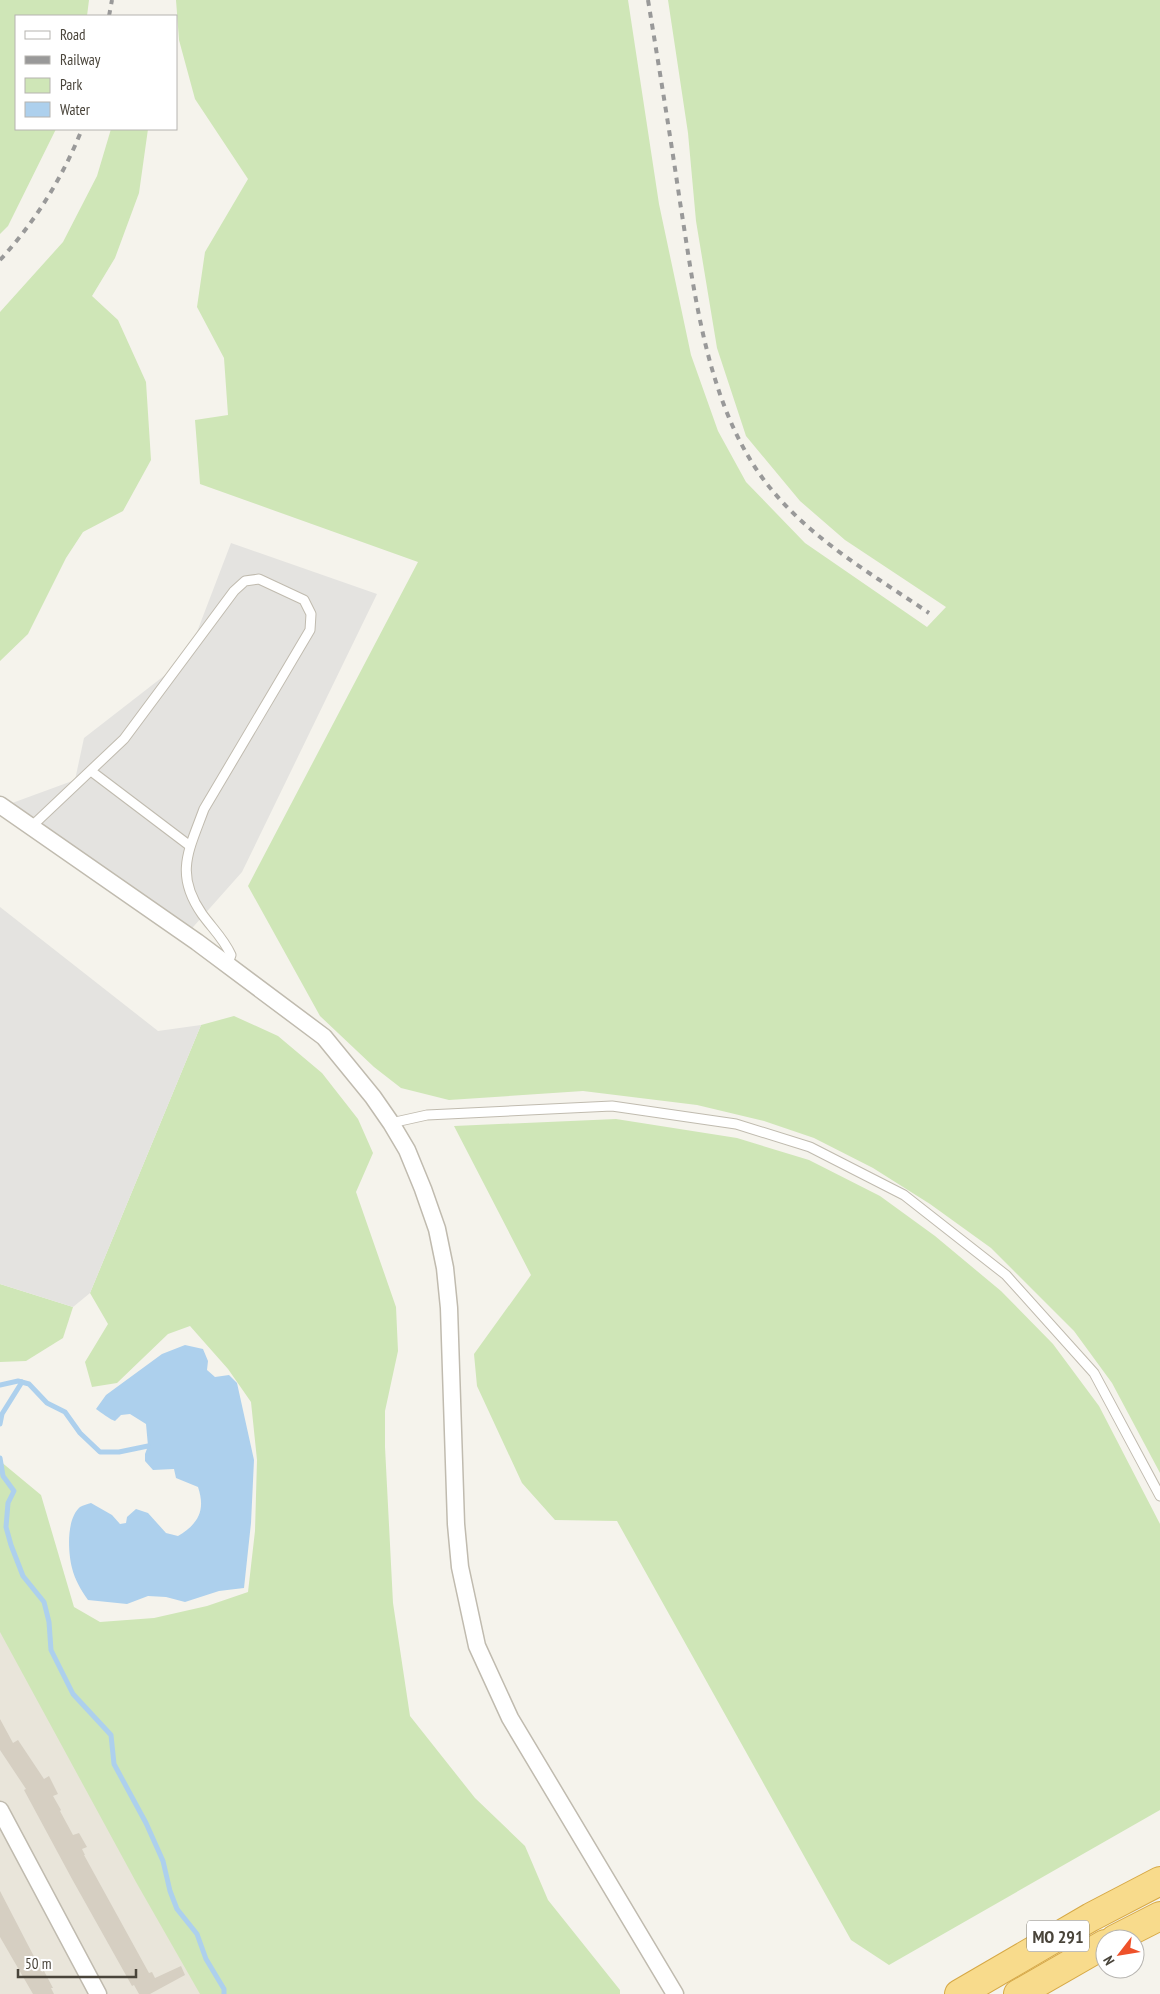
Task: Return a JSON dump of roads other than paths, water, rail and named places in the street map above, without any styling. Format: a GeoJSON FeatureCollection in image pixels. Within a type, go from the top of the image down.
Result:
{"type":"FeatureCollection","features":[{"type":"Feature","properties":{"kind":"highway","name":"MO 291"},"geometry":{"type":"LineString","coordinates":[[958,1994],[1091,1916],[1160,1881]]}},
{"type":"Feature","properties":{"kind":"highway","name":"MO 291"},"geometry":{"type":"LineString","coordinates":[[1135,1929],[1160,1916]]}},
{"type":"Feature","properties":{"kind":"highway","name":"MO 291"},"geometry":{"type":"LineString","coordinates":[[1018,1994],[1095,1950]]}},
{"type":"Feature","properties":{"kind":"street"},"geometry":{"type":"LineString","coordinates":[[0,805],[197,942],[324,1037],[391,1123],[407,1150],[437,1229],[445,1268],[450,1308],[456,1524],[460,1567],[477,1646],[510,1718],[675,1994]]}},
{"type":"Feature","properties":{"kind":"street"},"geometry":{"type":"LineString","coordinates":[[0,1810],[98,1994]]}},
{"type":"Feature","properties":{"kind":"lane"},"geometry":{"type":"LineString","coordinates":[[32,826],[124,739],[234,591],[245,581],[259,579],[304,600],[310,614],[310,630],[204,809],[190,846],[184,869],[187,886],[194,901],[226,945],[231,955],[227,966]]}},
{"type":"Feature","properties":{"kind":"lane"},"geometry":{"type":"LineString","coordinates":[[92,771],[190,846]]}},
{"type":"Feature","properties":{"kind":"lane"},"geometry":{"type":"LineString","coordinates":[[391,1123],[427,1115],[612,1106],[736,1124],[810,1147],[904,1195],[1006,1275],[1094,1373],[1160,1496]]}},
{"type":"Feature","properties":{"kind":"water"},"geometry":{"type":"Polygon","coordinates":[[[185,1345],[203,1349],[208,1361],[207,1370],[215,1377],[229,1375],[237,1383],[254,1460],[251,1523],[244,1588],[219,1591],[185,1602],[166,1597],[148,1596],[127,1604],[88,1600],[75,1577],[70,1553],[70,1527],[75,1512],[80,1507],[91,1503],[112,1515],[120,1524],[126,1523],[127,1517],[136,1509],[148,1513],[166,1533],[178,1536],[191,1527],[198,1516],[201,1503],[198,1487],[176,1478],[174,1469],[153,1470],[145,1461],[148,1446],[146,1424],[130,1414],[121,1415],[115,1421],[96,1409],[106,1395],[162,1354],[185,1345]]]}},
{"type":"Feature","properties":{"kind":"waterway"},"geometry":{"type":"LineString","coordinates":[[0,1385],[18,1381],[29,1384],[47,1403],[65,1412],[80,1433],[100,1452],[119,1452],[148,1446]]}},
{"type":"Feature","properties":{"kind":"waterway"},"geometry":{"type":"LineString","coordinates":[[0,1424],[2,1414],[22,1382]]}},
{"type":"Feature","properties":{"kind":"waterway"},"geometry":{"type":"LineString","coordinates":[[0,1458],[3,1476],[14,1491],[8,1503],[6,1527],[23,1576],[44,1602],[49,1622],[51,1650],[73,1694],[111,1735],[114,1764],[146,1823],[163,1861],[170,1891],[177,1909],[197,1934],[206,1959],[224,1989],[224,1994]]}},
{"type":"Feature","properties":{"kind":"railway"},"geometry":{"type":"LineString","coordinates":[[109,15],[112,0]]}},
{"type":"Feature","properties":{"kind":"railway"},"geometry":{"type":"LineString","coordinates":[[648,0],[698,312],[717,385],[730,421],[747,454],[767,484],[802,522],[864,570],[929,613]]}},
{"type":"Feature","properties":{"kind":"railway"},"geometry":{"type":"LineString","coordinates":[[0,260],[25,230],[47,198],[57,182],[82,130]]}}]}
